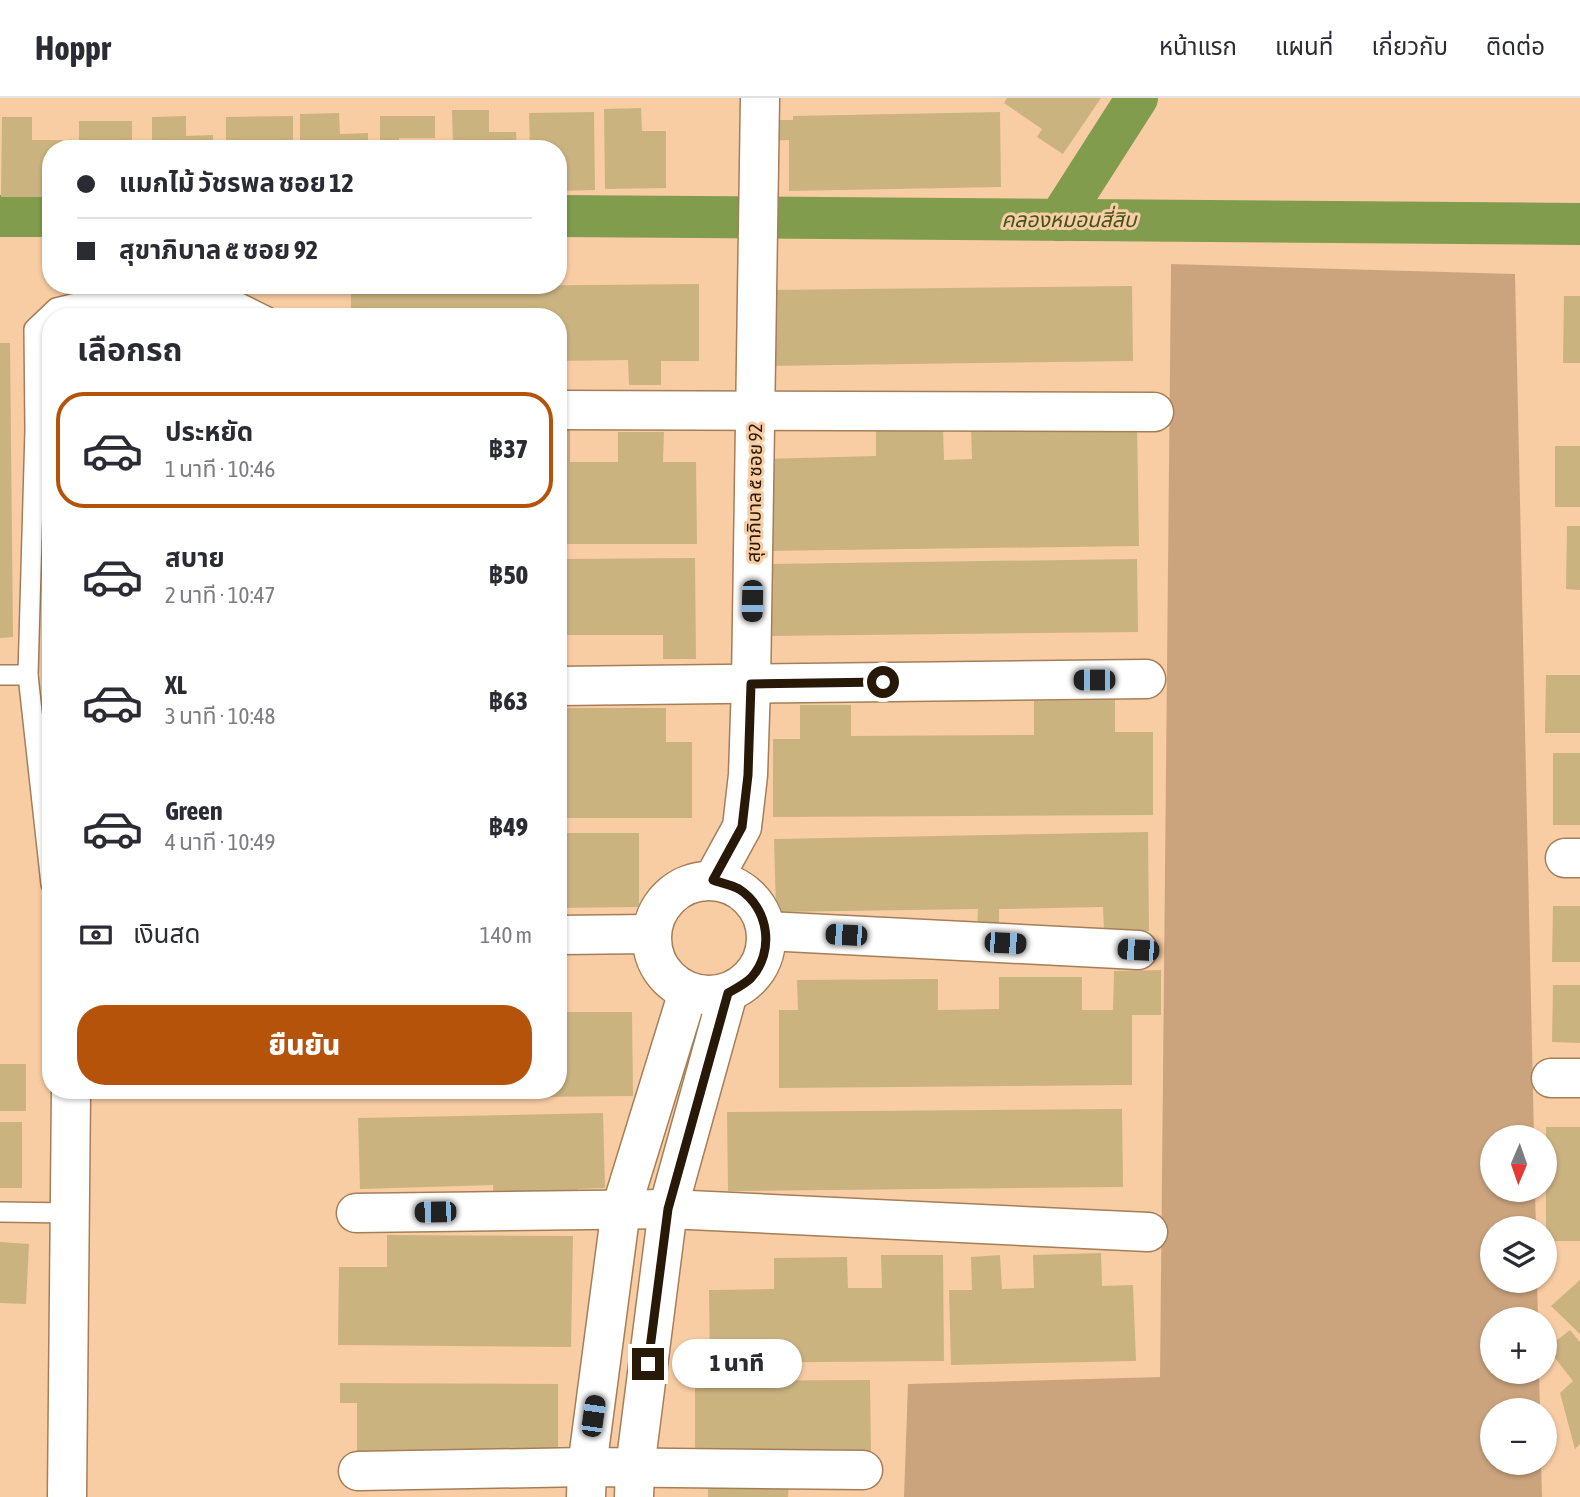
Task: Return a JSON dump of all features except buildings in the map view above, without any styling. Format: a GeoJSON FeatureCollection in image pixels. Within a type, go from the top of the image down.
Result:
{"type":"FeatureCollection","features":[{"type":"Feature","properties":{"kind":"street","name":"สุขาภิบาล ๕ ซอย 92"},"geometry":{"type":"LineString","coordinates":[[713,880],[742,827],[748,775],[760,98]]}},
{"type":"Feature","properties":{"kind":"street"},"geometry":{"type":"LineString","coordinates":[[567,410],[1154,412]]}},
{"type":"Feature","properties":{"kind":"street"},"geometry":{"type":"LineString","coordinates":[[567,686],[1146,679]]}},
{"type":"Feature","properties":{"kind":"street"},"geometry":{"type":"LineString","coordinates":[[713,880],[738,888],[758,906],[767,931],[764,957],[750,979],[728,993],[707,996],[688,992],[668,979],[654,958],[651,934],[657,912],[671,894],[691,883],[713,880]]}},
{"type":"Feature","properties":{"kind":"street"},"geometry":{"type":"LineString","coordinates":[[767,931],[1138,950]]}},
{"type":"Feature","properties":{"kind":"street"},"geometry":{"type":"LineString","coordinates":[[567,935],[651,934]]}},
{"type":"Feature","properties":{"kind":"street"},"geometry":{"type":"LineString","coordinates":[[586,1482],[621,1209],[688,992]]}},
{"type":"Feature","properties":{"kind":"street"},"geometry":{"type":"LineString","coordinates":[[634,1482],[668,1209],[728,993]]}},
{"type":"Feature","properties":{"kind":"street"},"geometry":{"type":"LineString","coordinates":[[66,1497],[71,1099]]}},
{"type":"Feature","properties":{"kind":"street"},"geometry":{"type":"LineString","coordinates":[[356,1213],[668,1209],[1149,1232]]}},
{"type":"Feature","properties":{"kind":"street"},"geometry":{"type":"LineString","coordinates":[[358,1471],[634,1482],[863,1470]]}},
{"type":"Feature","properties":{"kind":"lane"},"geometry":{"type":"LineString","coordinates":[[57,308],[89,300],[166,299],[238,302],[250,308]]}},
{"type":"Feature","properties":{"kind":"lane"},"geometry":{"type":"LineString","coordinates":[[42,322],[34,329],[35,430],[28,675],[42,806]]}},
{"type":"Feature","properties":{"kind":"lane"},"geometry":{"type":"LineString","coordinates":[[0,675],[28,675]]}},
{"type":"Feature","properties":{"kind":"lane"},"geometry":{"type":"LineString","coordinates":[[0,1213],[69,1213]]}},
{"type":"Feature","properties":{"kind":"shaded area"},"geometry":{"type":"Polygon","coordinates":[[[1171,264],[1515,274],[1534,1125],[1480,1125],[1480,1202],[1535,1202],[1536,1216],[1480,1216],[1480,1293],[1537,1293],[1538,1307],[1480,1307],[1480,1384],[1539,1384],[1540,1398],[1480,1398],[1480,1475],[1541,1475],[1542,1497],[904,1497],[908,1384],[1160,1377],[1171,264]]]}},
{"type":"Feature","properties":{"kind":"waterway"},"geometry":{"type":"LineString","coordinates":[[1059,220],[1137,98]]}},
{"type":"Feature","properties":{"kind":"waterway","name":"คลองหมอนสี่สิบ"},"geometry":{"type":"LineString","coordinates":[[0,216],[42,216]]}},
{"type":"Feature","properties":{"kind":"waterway","name":"คลองหมอนสี่สิบ"},"geometry":{"type":"LineString","coordinates":[[567,216],[1580,224]]}},
{"type":"Feature","properties":{"kind":"route"},"geometry":{"type":"LineString","coordinates":[[648,1364],[668,1209],[728,993],[750,979],[764,957],[767,931],[758,906],[738,888],[713,880],[742,827],[748,775],[751,684],[883,682]]}}]}
